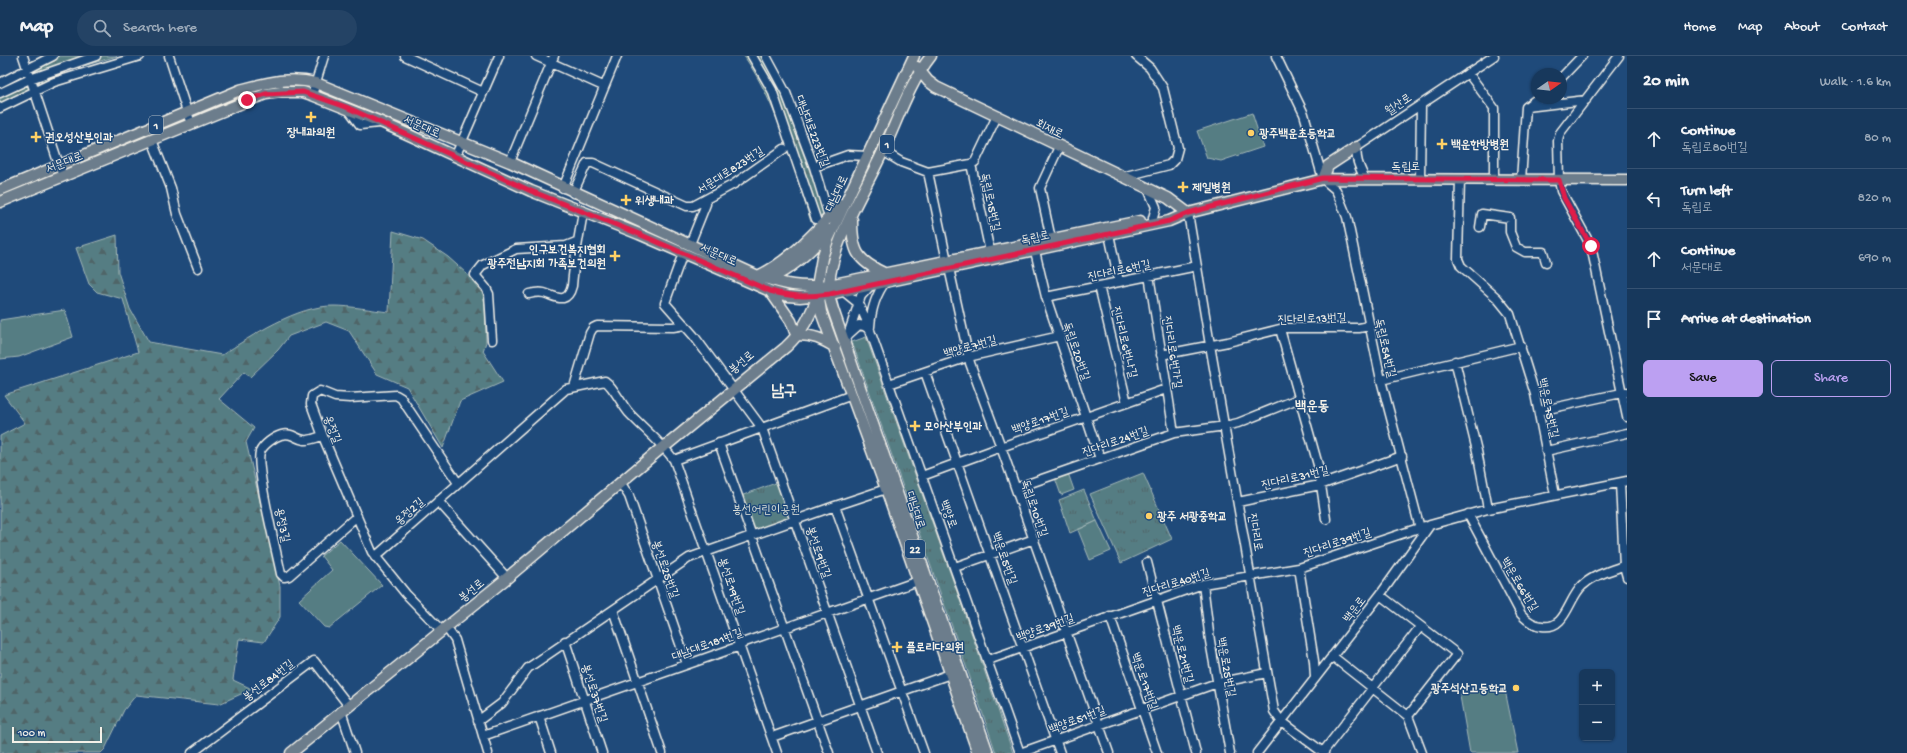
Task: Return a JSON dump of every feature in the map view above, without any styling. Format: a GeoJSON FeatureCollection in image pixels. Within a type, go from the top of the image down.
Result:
{"type":"FeatureCollection","features":[{"type":"Feature","properties":{"kind":"main road","name":"대남대로"},"geometry":{"type":"LineString","coordinates":[[931,56],[919,71],[852,216],[832,262],[829,290],[955,673],[978,753]]}},
{"type":"Feature","properties":{"kind":"main road","name":"대남대로"},"geometry":{"type":"LineString","coordinates":[[912,57],[848,199],[834,217],[824,252],[816,293],[821,312],[835,347],[918,581],[988,753]]}},
{"type":"Feature","properties":{"kind":"main road","name":"회재로"},"geometry":{"type":"LineString","coordinates":[[912,57],[919,71],[936,87],[1168,198],[1188,213]]}},
{"type":"Feature","properties":{"kind":"main road","name":"서문대로"},"geometry":{"type":"LineString","coordinates":[[0,190],[240,90],[264,83],[289,79],[316,83],[510,162],[562,188],[763,278],[816,293]]}},
{"type":"Feature","properties":{"kind":"main road","name":"서문대로"},"geometry":{"type":"LineString","coordinates":[[0,202],[247,100],[266,94],[303,92],[346,107],[502,178],[683,253],[770,291],[788,296],[829,290]]}},
{"type":"Feature","properties":{"kind":"main road","name":"월산로"},"geometry":{"type":"LineString","coordinates":[[1323,178],[1328,166],[1357,147]]}},
{"type":"Feature","properties":{"kind":"main road","name":"독립로"},"geometry":{"type":"LineString","coordinates":[[948,264],[990,252],[1051,239],[1153,218],[1188,213],[1323,178],[1627,180]]}},
{"type":"Feature","properties":{"kind":"main road","name":"독립로"},"geometry":{"type":"LineString","coordinates":[[829,290],[948,264],[1035,251],[1169,221],[1188,213]]}},
{"type":"Feature","properties":{"kind":"main road"},"geometry":{"type":"LineString","coordinates":[[852,216],[852,239],[859,255],[869,266],[886,277]]}},
{"type":"Feature","properties":{"kind":"main road"},"geometry":{"type":"LineString","coordinates":[[763,278],[778,276],[798,262],[821,240],[834,217]]}},
{"type":"Feature","properties":{"kind":"main road","name":"독립로"},"geometry":{"type":"LineString","coordinates":[[829,290],[843,290],[872,284],[886,277]]}},
{"type":"Feature","properties":{"kind":"main road"},"geometry":{"type":"LineString","coordinates":[[770,291],[791,321],[796,334],[810,335],[822,339],[835,347]]}},
{"type":"Feature","properties":{"kind":"main road","name":"봉선로"},"geometry":{"type":"LineString","coordinates":[[291,753],[507,578],[664,446],[666,442],[761,365],[796,334],[816,293]]}},
{"type":"Feature","properties":{"kind":"main road"},"geometry":{"type":"LineString","coordinates":[[835,347],[835,339],[840,337],[846,340]]}},
{"type":"Feature","properties":{"kind":"street"},"geometry":{"type":"LineString","coordinates":[[23,56],[63,177]]}},
{"type":"Feature","properties":{"kind":"street"},"geometry":{"type":"LineString","coordinates":[[0,83],[53,56]]}},
{"type":"Feature","properties":{"kind":"street"},"geometry":{"type":"LineString","coordinates":[[0,93],[30,79],[96,56]]}},
{"type":"Feature","properties":{"kind":"street"},"geometry":{"type":"LineString","coordinates":[[0,108],[34,91],[67,78],[140,56]]}},
{"type":"Feature","properties":{"kind":"street"},"geometry":{"type":"LineString","coordinates":[[169,56],[191,124]]}},
{"type":"Feature","properties":{"kind":"street"},"geometry":{"type":"LineString","coordinates":[[312,95],[324,56]]}},
{"type":"Feature","properties":{"kind":"street"},"geometry":{"type":"LineString","coordinates":[[405,56],[483,92]]}},
{"type":"Feature","properties":{"kind":"street"},"geometry":{"type":"LineString","coordinates":[[456,156],[499,56]]}},
{"type":"Feature","properties":{"kind":"street"},"geometry":{"type":"LineString","coordinates":[[536,56],[553,60],[569,71],[604,86]]}},
{"type":"Feature","properties":{"kind":"street"},"geometry":{"type":"LineString","coordinates":[[562,188],[617,56]]}},
{"type":"Feature","properties":{"kind":"street"},"geometry":{"type":"LineString","coordinates":[[752,56],[772,90],[816,219]]}},
{"type":"Feature","properties":{"kind":"street","name":"대남대로223번길"},"geometry":{"type":"LineString","coordinates":[[766,56],[784,88],[834,217]]}},
{"type":"Feature","properties":{"kind":"street"},"geometry":{"type":"LineString","coordinates":[[1122,177],[1169,165],[1175,159],[1178,148],[1163,88],[1150,68],[1136,56]]}},
{"type":"Feature","properties":{"kind":"street"},"geometry":{"type":"LineString","coordinates":[[1276,56],[1304,114],[1323,178]]}},
{"type":"Feature","properties":{"kind":"street","name":"월산로"},"geometry":{"type":"LineString","coordinates":[[1357,147],[1494,56]]}},
{"type":"Feature","properties":{"kind":"street"},"geometry":{"type":"LineString","coordinates":[[1567,72],[1582,56]]}},
{"type":"Feature","properties":{"kind":"street"},"geometry":{"type":"LineString","coordinates":[[1619,56],[1560,133],[1558,141],[1559,180],[1564,198],[1591,246],[1624,393],[1627,417]]}},
{"type":"Feature","properties":{"kind":"street"},"geometry":{"type":"LineString","coordinates":[[510,162],[553,60]]}},
{"type":"Feature","properties":{"kind":"street"},"geometry":{"type":"LineString","coordinates":[[1468,73],[1494,108],[1494,180]]}},
{"type":"Feature","properties":{"kind":"street"},"geometry":{"type":"LineString","coordinates":[[1526,107],[1586,100]]}},
{"type":"Feature","properties":{"kind":"street"},"geometry":{"type":"LineString","coordinates":[[1521,180],[1526,107],[1531,103]]}},
{"type":"Feature","properties":{"kind":"street"},"geometry":{"type":"LineString","coordinates":[[1420,104],[1420,179]]}},
{"type":"Feature","properties":{"kind":"street","name":"독립로15번길"},"geometry":{"type":"LineString","coordinates":[[990,252],[971,164],[974,162],[997,116]]}},
{"type":"Feature","properties":{"kind":"street"},"geometry":{"type":"LineString","coordinates":[[152,140],[171,188],[177,214],[198,268]]}},
{"type":"Feature","properties":{"kind":"street"},"geometry":{"type":"LineString","coordinates":[[1051,239],[1040,188],[1059,147]]}},
{"type":"Feature","properties":{"kind":"street"},"geometry":{"type":"LineString","coordinates":[[1357,147],[1356,156],[1358,166],[1365,179]]}},
{"type":"Feature","properties":{"kind":"street","name":"서문대로823번길"},"geometry":{"type":"LineString","coordinates":[[573,193],[587,163],[593,163],[686,206],[693,206],[705,201],[734,184],[784,149]]}},
{"type":"Feature","properties":{"kind":"street"},"geometry":{"type":"LineString","coordinates":[[883,151],[901,162],[928,172],[971,164]]}},
{"type":"Feature","properties":{"kind":"street"},"geometry":{"type":"LineString","coordinates":[[814,167],[848,155],[868,156]]}},
{"type":"Feature","properties":{"kind":"street"},"geometry":{"type":"LineString","coordinates":[[928,172],[948,264]]}},
{"type":"Feature","properties":{"kind":"street","name":"독립로54번길"},"geometry":{"type":"LineString","coordinates":[[1323,178],[1336,190],[1347,218],[1381,380],[1422,532]]}},
{"type":"Feature","properties":{"kind":"street","name":"백운로75번길"},"geometry":{"type":"LineString","coordinates":[[1460,180],[1458,259],[1461,266],[1504,305],[1510,314],[1521,346],[1539,411],[1555,495]]}},
{"type":"Feature","properties":{"kind":"street"},"geometry":{"type":"LineString","coordinates":[[1148,189],[1156,207],[1153,218]]}},
{"type":"Feature","properties":{"kind":"street"},"geometry":{"type":"LineString","coordinates":[[690,244],[706,204],[705,201]]}},
{"type":"Feature","properties":{"kind":"street"},"geometry":{"type":"LineString","coordinates":[[529,294],[545,293],[558,299],[569,292],[572,286],[576,242],[580,233],[583,212]]}},
{"type":"Feature","properties":{"kind":"street","name":"진다리로"},"geometry":{"type":"LineString","coordinates":[[1188,213],[1251,575],[1266,673],[1274,711],[1281,721]]}},
{"type":"Feature","properties":{"kind":"street"},"geometry":{"type":"LineString","coordinates":[[1480,228],[1482,214],[1510,218],[1510,232],[1516,247],[1525,252],[1543,252],[1546,262]]}},
{"type":"Feature","properties":{"kind":"street"},"geometry":{"type":"LineString","coordinates":[[1109,234],[1119,282]]}},
{"type":"Feature","properties":{"kind":"street"},"geometry":{"type":"LineString","coordinates":[[492,340],[491,301],[486,288],[475,275],[479,268],[516,249],[566,246],[576,242]]}},
{"type":"Feature","properties":{"kind":"street","name":"독립로20번길"},"geometry":{"type":"LineString","coordinates":[[1035,251],[1046,297],[1100,459]]}},
{"type":"Feature","properties":{"kind":"street","name":"봉선로9번길"},"geometry":{"type":"LineString","coordinates":[[683,253],[665,303],[685,325],[734,388],[762,428],[877,753]]}},
{"type":"Feature","properties":{"kind":"street","name":"독립로10번길"},"geometry":{"type":"LineString","coordinates":[[948,264],[968,357],[1016,488],[1109,753]]}},
{"type":"Feature","properties":{"kind":"street","name":"진다리로6번길"},"geometry":{"type":"LineString","coordinates":[[1046,297],[1197,266]]}},
{"type":"Feature","properties":{"kind":"street","name":"진다리로6번가길"},"geometry":{"type":"LineString","coordinates":[[1149,275],[1174,433]]}},
{"type":"Feature","properties":{"kind":"street"},"geometry":{"type":"LineString","coordinates":[[846,340],[859,325],[870,330],[873,310],[878,293],[886,277]]}},
{"type":"Feature","properties":{"kind":"street"},"geometry":{"type":"LineString","coordinates":[[846,340],[859,304],[866,289],[872,284]]}},
{"type":"Feature","properties":{"kind":"street","name":"진다리로6번나길"},"geometry":{"type":"LineString","coordinates":[[1099,286],[1127,403]]}},
{"type":"Feature","properties":{"kind":"street","name":"백양로"},"geometry":{"type":"LineString","coordinates":[[843,290],[859,304],[870,330],[1020,753]]}},
{"type":"Feature","properties":{"kind":"street"},"geometry":{"type":"LineString","coordinates":[[574,387],[590,333],[593,328],[597,326],[673,327],[685,325]]}},
{"type":"Feature","properties":{"kind":"street","name":"진다리로13번길"},"geometry":{"type":"LineString","coordinates":[[1210,345],[1280,329],[1359,328],[1369,326]]}},
{"type":"Feature","properties":{"kind":"street"},"geometry":{"type":"LineString","coordinates":[[1280,329],[1318,465],[1326,519]]}},
{"type":"Feature","properties":{"kind":"street","name":"백양로7번길"},"geometry":{"type":"LineString","coordinates":[[888,384],[968,357],[1060,336]]}},
{"type":"Feature","properties":{"kind":"street"},"geometry":{"type":"LineString","coordinates":[[1161,355],[1210,345]]}},
{"type":"Feature","properties":{"kind":"street"},"geometry":{"type":"LineString","coordinates":[[1381,380],[1521,346]]}},
{"type":"Feature","properties":{"kind":"street"},"geometry":{"type":"LineString","coordinates":[[1455,361],[1477,451],[1488,509]]}},
{"type":"Feature","properties":{"kind":"street","name":"백운로5번길"},"geometry":{"type":"LineString","coordinates":[[925,372],[1060,753]]}},
{"type":"Feature","properties":{"kind":"street","name":"봉선로19번길"},"geometry":{"type":"LineString","coordinates":[[574,387],[605,381],[610,384],[616,396],[629,413],[664,446],[674,460],[777,753]]}},
{"type":"Feature","properties":{"kind":"street","name":"옹정2길"},"geometry":{"type":"LineString","coordinates":[[375,557],[458,483],[539,415],[566,389],[574,387]]}},
{"type":"Feature","properties":{"kind":"street","name":"백양로17번길"},"geometry":{"type":"LineString","coordinates":[[922,476],[1166,389]]}},
{"type":"Feature","properties":{"kind":"street","name":"옹정길"},"geometry":{"type":"LineString","coordinates":[[458,483],[401,398],[396,395],[350,398],[335,397],[324,391],[316,392],[312,396],[311,404],[323,436],[375,557],[406,594],[455,640],[488,753]]}},
{"type":"Feature","properties":{"kind":"street"},"geometry":{"type":"LineString","coordinates":[[1539,411],[1624,393]]}},
{"type":"Feature","properties":{"kind":"street"},"geometry":{"type":"LineString","coordinates":[[674,460],[852,395]]}},
{"type":"Feature","properties":{"kind":"street","name":"진다리로24번길"},"geometry":{"type":"LineString","coordinates":[[1016,488],[1174,433],[1225,426],[1260,415],[1300,398]]}},
{"type":"Feature","properties":{"kind":"street"},"geometry":{"type":"LineString","coordinates":[[1546,452],[1627,433]]}},
{"type":"Feature","properties":{"kind":"street","name":"용정3길"},"geometry":{"type":"LineString","coordinates":[[323,436],[305,440],[288,434],[280,435],[265,445],[260,452],[260,467],[281,574],[284,577],[289,576],[357,516]]}},
{"type":"Feature","properties":{"kind":"street"},"geometry":{"type":"LineString","coordinates":[[719,443],[829,753]]}},
{"type":"Feature","properties":{"kind":"street","name":"진다리로31번길"},"geometry":{"type":"LineString","coordinates":[[1238,502],[1320,485],[1402,456]]}},
{"type":"Feature","properties":{"kind":"street","name":"봉선로25번길"},"geometry":{"type":"LineString","coordinates":[[620,482],[628,496],[687,664]]}},
{"type":"Feature","properties":{"kind":"street"},"geometry":{"type":"LineString","coordinates":[[1468,514],[1624,482],[1625,565],[1627,577]]}},
{"type":"Feature","properties":{"kind":"street"},"geometry":{"type":"LineString","coordinates":[[478,721],[502,703],[528,668],[565,641],[689,558],[886,489]]}},
{"type":"Feature","properties":{"kind":"street"},"geometry":{"type":"LineString","coordinates":[[438,501],[507,578]]}},
{"type":"Feature","properties":{"kind":"street"},"geometry":{"type":"LineString","coordinates":[[835,506],[924,753]]}},
{"type":"Feature","properties":{"kind":"street","name":"진다리로39번길"},"geometry":{"type":"LineString","coordinates":[[1251,575],[1299,568],[1422,532],[1430,525],[1468,514]]}},
{"type":"Feature","properties":{"kind":"street","name":"백운로66번길"},"geometry":{"type":"LineString","coordinates":[[1468,514],[1521,614],[1535,625],[1549,627],[1558,623],[1578,590],[1584,584],[1598,576],[1625,565]]}},
{"type":"Feature","properties":{"kind":"street","name":"백운로"},"geometry":{"type":"LineString","coordinates":[[1257,753],[1380,594],[1422,532]]}},
{"type":"Feature","properties":{"kind":"street"},"geometry":{"type":"LineString","coordinates":[[955,568],[1034,539]]}},
{"type":"Feature","properties":{"kind":"street","name":"백운로21번길"},"geometry":{"type":"LineString","coordinates":[[1147,562],[1196,753]]}},
{"type":"Feature","properties":{"kind":"street"},"geometry":{"type":"LineString","coordinates":[[1299,568],[1314,661],[1315,677]]}},
{"type":"Feature","properties":{"kind":"street","name":"진다리로40번길"},"geometry":{"type":"LineString","coordinates":[[1110,616],[1203,584],[1251,575]]}},
{"type":"Feature","properties":{"kind":"street","name":"대남대로181번길"},"geometry":{"type":"LineString","coordinates":[[483,736],[740,646],[745,642],[918,581]]}},
{"type":"Feature","properties":{"kind":"street","name":"백운로25번길"},"geometry":{"type":"LineString","coordinates":[[1203,584],[1217,683],[1230,753]]}},
{"type":"Feature","properties":{"kind":"street"},"geometry":{"type":"LineString","coordinates":[[1380,594],[1457,654],[1408,716]]}},
{"type":"Feature","properties":{"kind":"street"},"geometry":{"type":"LineString","coordinates":[[613,610],[662,753]]}},
{"type":"Feature","properties":{"kind":"street","name":"백양로39번길"},"geometry":{"type":"LineString","coordinates":[[988,660],[1110,616]]}},
{"type":"Feature","properties":{"kind":"street","name":"백운로17번길"},"geometry":{"type":"LineString","coordinates":[[1110,616],[1157,753]]}},
{"type":"Feature","properties":{"kind":"street"},"geometry":{"type":"LineString","coordinates":[[1281,721],[1323,753],[1420,626]]}},
{"type":"Feature","properties":{"kind":"street","name":"봉선로37번길"},"geometry":{"type":"LineString","coordinates":[[565,641],[602,753]]}},
{"type":"Feature","properties":{"kind":"street"},"geometry":{"type":"LineString","coordinates":[[1332,656],[1408,716],[1422,753]]}},
{"type":"Feature","properties":{"kind":"street","name":"봉선로84번길"},"geometry":{"type":"LineString","coordinates":[[192,753],[314,661],[345,709]]}},
{"type":"Feature","properties":{"kind":"street"},"geometry":{"type":"LineString","coordinates":[[772,737],[955,673]]}},
{"type":"Feature","properties":{"kind":"street","name":"백양로51번길"},"geometry":{"type":"LineString","coordinates":[[1020,753],[1142,708],[1217,683],[1266,673]]}},
{"type":"Feature","properties":{"kind":"street"},"geometry":{"type":"LineString","coordinates":[[345,709],[355,753]]}},
{"type":"Feature","properties":{"kind":"street"},"geometry":{"type":"LineString","coordinates":[[539,716],[551,753]]}},
{"type":"Feature","properties":{"kind":"green space"},"geometry":{"type":"Polygon","coordinates":[[[60,56],[117,56],[70,70],[38,84],[34,70],[60,56]]]}},
{"type":"Feature","properties":{"kind":"green space"},"geometry":{"type":"Polygon","coordinates":[[[744,56],[762,56],[782,96],[825,213],[811,222],[784,136],[756,75],[744,56]]]}},
{"type":"Feature","properties":{"kind":"green space"},"geometry":{"type":"Polygon","coordinates":[[[25,73],[31,90],[0,105],[0,85],[25,73]]]}},
{"type":"Feature","properties":{"kind":"green space"},"geometry":{"type":"Polygon","coordinates":[[[1252,113],[1263,147],[1221,161],[1207,158],[1197,131],[1252,113]]]}},
{"type":"Feature","properties":{"kind":"green space"},"geometry":{"type":"Polygon","coordinates":[[[393,231],[423,240],[448,257],[466,273],[483,294],[485,304],[486,342],[483,351],[503,382],[460,401],[443,448],[407,387],[377,374],[349,331],[326,322],[289,336],[278,350],[250,377],[244,372],[219,399],[254,428],[246,442],[280,586],[280,617],[264,642],[239,639],[233,680],[252,689],[219,704],[136,695],[124,710],[105,749],[101,753],[0,753],[0,436],[25,423],[4,395],[138,352],[123,299],[97,292],[89,284],[76,248],[117,235],[118,272],[130,309],[149,342],[222,355],[275,323],[290,316],[320,307],[355,307],[389,312],[393,231]]]}},
{"type":"Feature","properties":{"kind":"green space"},"geometry":{"type":"Polygon","coordinates":[[[65,310],[73,337],[19,357],[0,359],[0,320],[65,310]]]}},
{"type":"Feature","properties":{"kind":"green space"},"geometry":{"type":"Polygon","coordinates":[[[866,337],[1013,753],[996,753],[852,342],[866,337]]]}},
{"type":"Feature","properties":{"kind":"green space"},"geometry":{"type":"Polygon","coordinates":[[[1068,473],[1074,490],[1061,495],[1055,478],[1068,473]]]}},
{"type":"Feature","properties":{"kind":"green space"},"geometry":{"type":"Polygon","coordinates":[[[1143,473],[1172,539],[1121,563],[1090,494],[1143,473]]]}},
{"type":"Feature","properties":{"kind":"green space","name":"봉선어린이공원"},"geometry":{"type":"Polygon","coordinates":[[[781,481],[795,520],[752,535],[738,497],[781,481]]]}},
{"type":"Feature","properties":{"kind":"green space"},"geometry":{"type":"Polygon","coordinates":[[[1084,490],[1097,521],[1070,533],[1059,500],[1084,490]]]}},
{"type":"Feature","properties":{"kind":"green space"},"geometry":{"type":"Polygon","coordinates":[[[1097,521],[1111,551],[1090,560],[1078,530],[1097,521]]]}},
{"type":"Feature","properties":{"kind":"green space"},"geometry":{"type":"Polygon","coordinates":[[[340,540],[382,585],[329,628],[324,627],[299,600],[332,570],[321,556],[340,540]]]}},
{"type":"Feature","properties":{"kind":"green space"},"geometry":{"type":"Polygon","coordinates":[[[1500,687],[1505,690],[1518,753],[1470,753],[1460,696],[1461,693],[1500,687]]]}},
{"type":"Feature","properties":{"kind":"place","name":"장내과의원"},"geometry":{"type":"Point","coordinates":[311,117]}},
{"type":"Feature","properties":{"kind":"place","name":"광주백운초등학교"},"geometry":{"type":"Point","coordinates":[1251,133]}},
{"type":"Feature","properties":{"kind":"place","name":"권오성산부인과"},"geometry":{"type":"Point","coordinates":[36,137]}},
{"type":"Feature","properties":{"kind":"place","name":"백운한방병원"},"geometry":{"type":"Point","coordinates":[1442,144]}},
{"type":"Feature","properties":{"kind":"place","name":"제일병원"},"geometry":{"type":"Point","coordinates":[1183,187]}},
{"type":"Feature","properties":{"kind":"place","name":"위생내과"},"geometry":{"type":"Point","coordinates":[626,200]}},
{"type":"Feature","properties":{"kind":"place","name":"인구보건복지협회 광주전남지회 가족보건의원"},"geometry":{"type":"Point","coordinates":[615,256]}},
{"type":"Feature","properties":{"kind":"place","name":"모아산부인과"},"geometry":{"type":"Point","coordinates":[915,426]}},
{"type":"Feature","properties":{"kind":"place","name":"광주 서광중학교"},"geometry":{"type":"Point","coordinates":[1149,516]}},
{"type":"Feature","properties":{"kind":"place","name":"플로리다의원"},"geometry":{"type":"Point","coordinates":[897,647]}},
{"type":"Feature","properties":{"kind":"place","name":"광주석산고등학교"},"geometry":{"type":"Point","coordinates":[1516,688]}},
{"type":"Feature","properties":{"kind":"district","name":"남구"},"geometry":{"type":"Point","coordinates":[784,389]}},
{"type":"Feature","properties":{"kind":"district","name":"백운동"},"geometry":{"type":"Point","coordinates":[1312,405]}},
{"type":"Feature","properties":{"kind":"route"},"geometry":{"type":"LineString","coordinates":[[247,100],[266,94],[303,92],[346,107],[531,191],[639,234],[770,291],[788,296],[800,297],[830,294],[865,285],[1035,251],[1169,221],[1188,213],[1323,178],[1559,180],[1564,198],[1591,246]]}}]}
